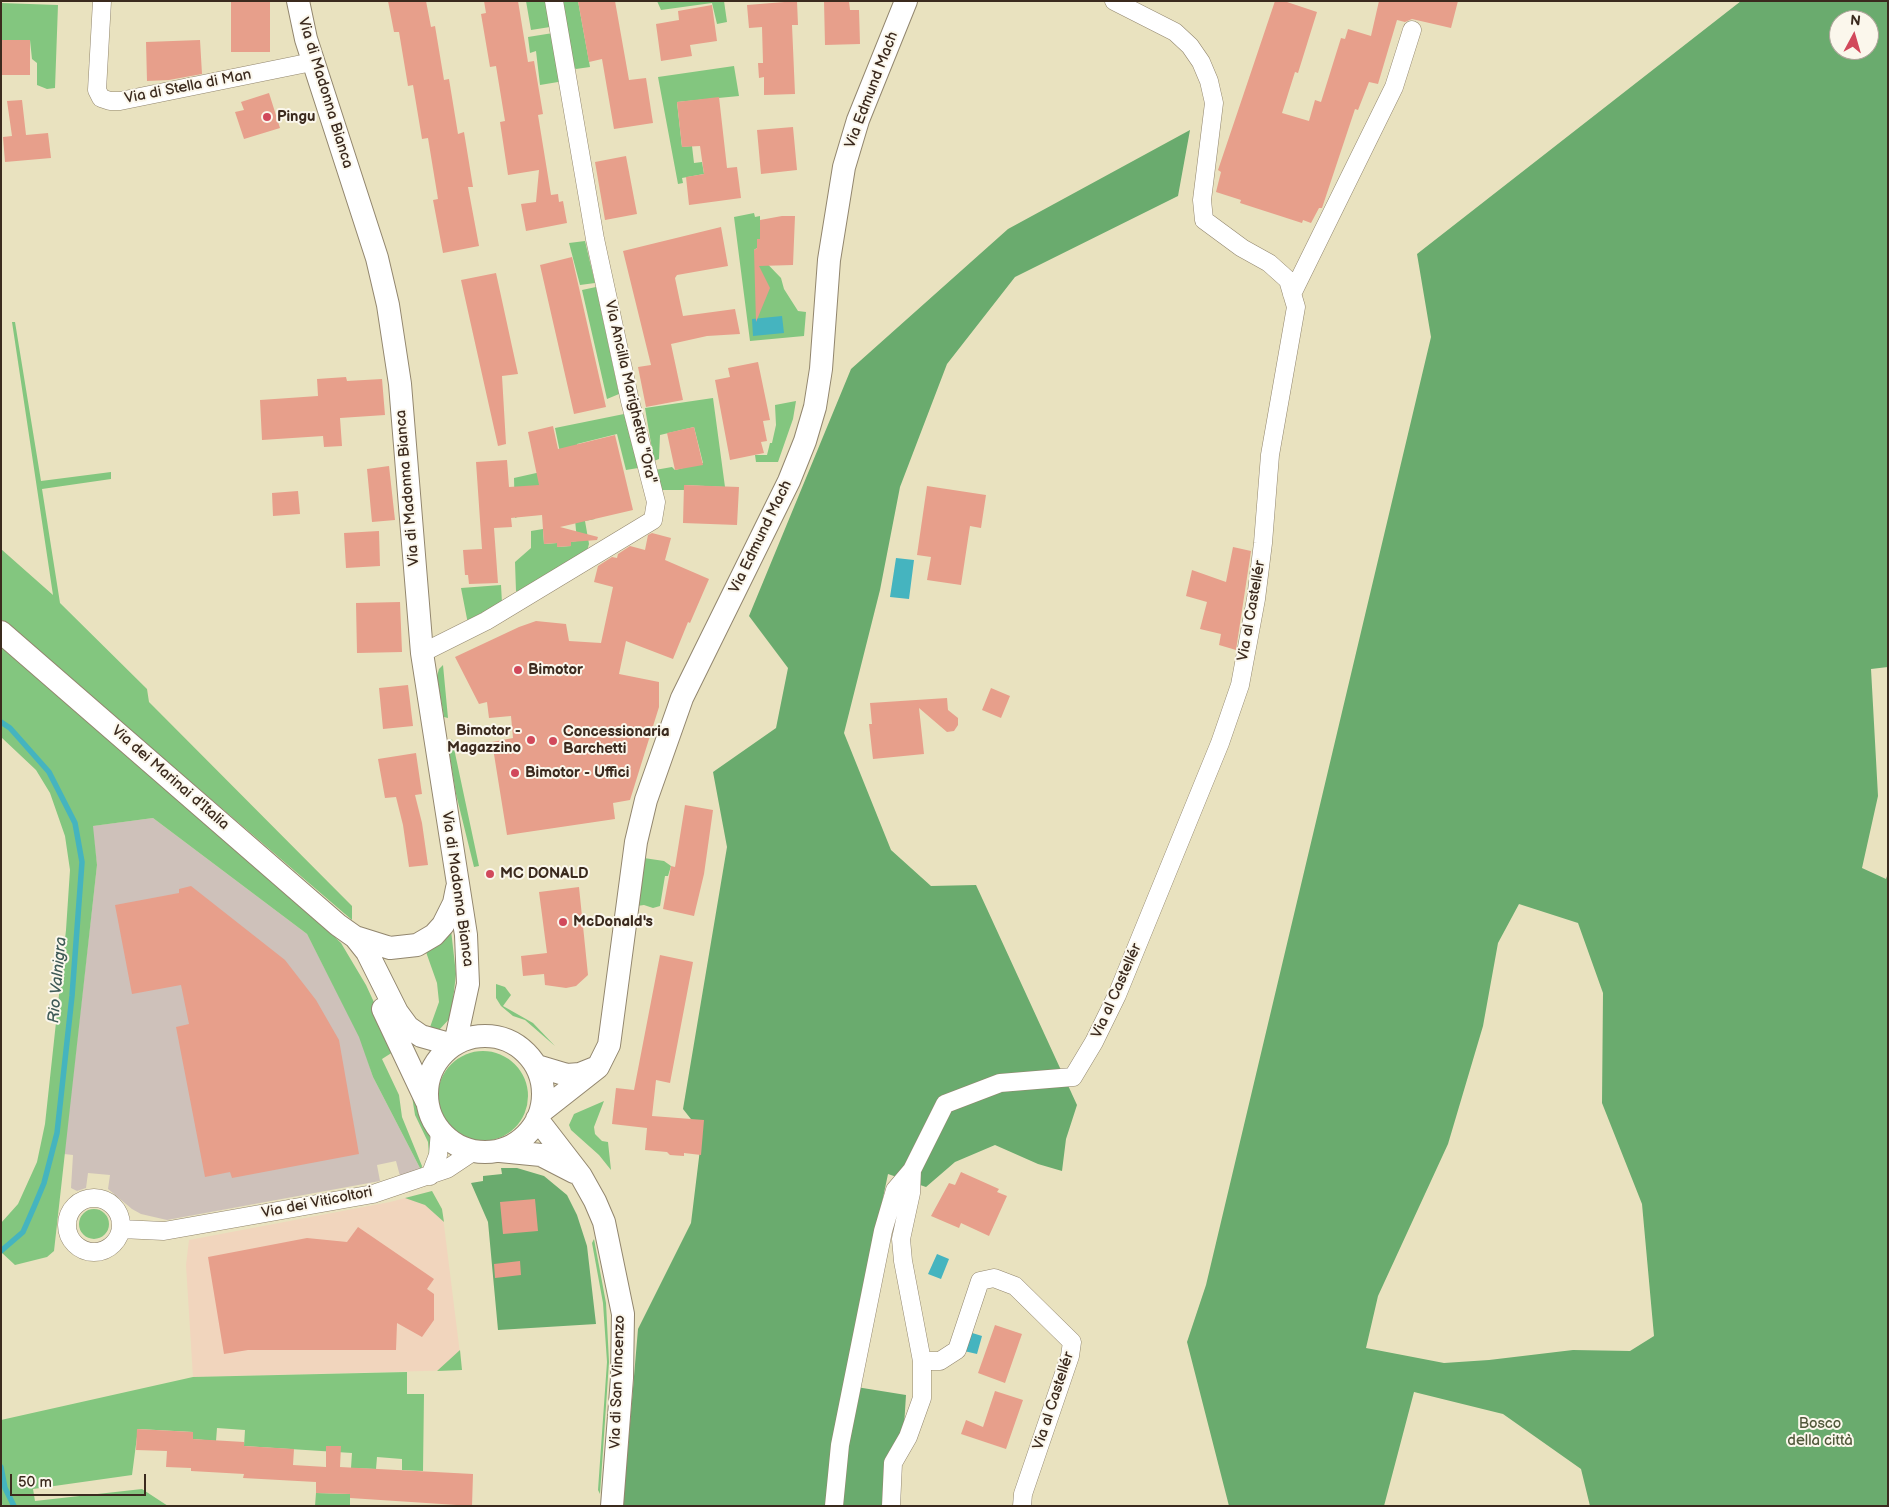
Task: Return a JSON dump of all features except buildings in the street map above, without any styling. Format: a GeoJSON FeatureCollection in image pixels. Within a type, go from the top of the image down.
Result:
{"type":"FeatureCollection","features":[{"type":"Feature","properties":{"kind":"main road","name":"Via di Madonna Bianca"},"geometry":{"type":"LineString","coordinates":[[298,1],[312,62],[377,258],[388,305],[400,384],[422,653],[459,883],[466,935],[468,984],[477,1014],[486,1028],[502,1038]]}},
{"type":"Feature","properties":{"kind":"main road","name":"Via Edmund Mach"},"geometry":{"type":"LineString","coordinates":[[540,1115],[598,1067],[609,1045],[636,842],[646,800],[682,698],[789,481],[806,441],[815,407],[821,369],[829,260],[844,167],[858,120],[906,1]]}},
{"type":"Feature","properties":{"kind":"main road","name":"Via dei Marinai d'Italia"},"geometry":{"type":"LineString","coordinates":[[1,632],[347,931],[367,952],[397,1012],[408,1027],[421,1036],[454,1045]]}},
{"type":"Feature","properties":{"kind":"main road"},"geometry":{"type":"LineString","coordinates":[[347,931],[390,948],[417,945],[434,935],[443,925],[454,902],[459,883]]}},
{"type":"Feature","properties":{"kind":"main road","name":"Via dei Marinai d'Italia"},"geometry":{"type":"LineString","coordinates":[[347,931],[426,1100]]}},
{"type":"Feature","properties":{"kind":"main road","name":"Via di Madonna Bianca"},"geometry":{"type":"LineString","coordinates":[[454,1045],[468,984]]}},
{"type":"Feature","properties":{"kind":"main road"},"geometry":{"type":"LineString","coordinates":[[581,1176],[541,1154],[474,1151],[455,1144],[440,1131],[429,1111],[426,1100],[428,1079],[436,1062],[454,1045],[468,1038],[486,1036],[502,1038],[516,1045],[537,1066],[566,1075],[580,1074],[598,1067]]}},
{"type":"Feature","properties":{"kind":"main road"},"geometry":{"type":"LineString","coordinates":[[498,1151],[518,1142],[530,1131],[540,1115],[543,1086],[537,1066]]}},
{"type":"Feature","properties":{"kind":"main road","name":"Via di San Vincenzo"},"geometry":{"type":"LineString","coordinates":[[540,1115],[581,1176],[604,1222],[622,1314],[622,1378],[612,1506]]}},
{"type":"Feature","properties":{"kind":"street","name":"Via di Stella di Man"},"geometry":{"type":"LineString","coordinates":[[102,1],[97,90],[101,98],[110,101],[120,101],[312,62]]}},
{"type":"Feature","properties":{"kind":"street","name":"Via Ancilla Marighetto \"Ora\""},"geometry":{"type":"LineString","coordinates":[[422,653],[486,621],[653,520],[656,502],[630,401],[595,240],[554,1]]}},
{"type":"Feature","properties":{"kind":"street","name":"Via al Castellér"},"geometry":{"type":"LineString","coordinates":[[834,1506],[840,1445],[883,1231],[896,1190],[912,1170],[945,1104],[1000,1083],[1073,1077],[1094,1042],[1117,995],[1220,743],[1240,685],[1256,599],[1263,543],[1270,455],[1296,307],[1288,280],[1269,263],[1242,248],[1204,220],[1202,200],[1214,103],[1210,81],[1202,62],[1190,46],[1175,32],[1114,1]]}},
{"type":"Feature","properties":{"kind":"street"},"geometry":{"type":"LineString","coordinates":[[1292,294],[1394,87],[1412,30]]}},
{"type":"Feature","properties":{"kind":"street"},"geometry":{"type":"LineString","coordinates":[[430,1176],[438,1155],[440,1131]]}},
{"type":"Feature","properties":{"kind":"street","name":"Via dei Viticoltori"},"geometry":{"type":"LineString","coordinates":[[121,1229],[164,1231],[373,1194],[447,1169],[474,1151]]}},
{"type":"Feature","properties":{"kind":"street","name":"Via al Castellér"},"geometry":{"type":"LineString","coordinates":[[891,1506],[893,1462],[908,1438],[922,1398],[922,1360],[903,1261],[901,1239],[911,1193],[912,1170]]}},
{"type":"Feature","properties":{"kind":"street","name":"Via al Castellér"},"geometry":{"type":"LineString","coordinates":[[922,1360],[940,1361],[957,1350],[980,1281],[994,1278],[1015,1286],[1072,1342],[1070,1356],[1023,1494],[1022,1506]]}},
{"type":"Feature","properties":{"kind":"shaded area"},"geometry":{"type":"Polygon","coordinates":[[[153,818],[307,934],[360,1037],[373,1077],[421,1170],[400,1176],[396,1161],[377,1165],[380,1181],[167,1220],[141,1214],[132,1209],[108,1189],[110,1175],[88,1173],[86,1188],[77,1191],[71,1188],[73,1155],[64,1154],[97,865],[92,826],[153,818]]]}},
{"type":"Feature","properties":{"kind":"shaded area"},"geometry":{"type":"Polygon","coordinates":[[[432,1191],[442,1209],[462,1370],[193,1377],[186,1265],[189,1240],[390,1202],[432,1191]]]}},
{"type":"Feature","properties":{"kind":"green space"},"geometry":{"type":"Polygon","coordinates":[[[526,1],[545,1],[550,27],[531,30],[526,1]]]}},
{"type":"Feature","properties":{"kind":"green space"},"geometry":{"type":"Polygon","coordinates":[[[559,1],[578,1],[590,67],[576,69],[570,64],[559,1]]]}},
{"type":"Feature","properties":{"kind":"green space"},"geometry":{"type":"Polygon","coordinates":[[[657,1],[724,1],[727,22],[717,24],[712,3],[661,10],[657,1]]]}},
{"type":"Feature","properties":{"kind":"green space","name":"Bosco della città"},"geometry":{"type":"Polygon","coordinates":[[[1741,1],[1888,1],[1888,667],[1871,669],[1878,796],[1862,868],[1886,879],[1888,873],[1888,1506],[1590,1506],[1581,1469],[1503,1414],[1414,1392],[1384,1506],[1229,1506],[1187,1342],[1206,1285],[1431,337],[1417,254],[1741,1]],[[1519,904],[1498,943],[1483,1026],[1448,1144],[1378,1296],[1366,1348],[1444,1363],[1489,1360],[1573,1350],[1630,1351],[1654,1336],[1642,1204],[1602,1103],[1603,993],[1578,923],[1519,904]]]}},
{"type":"Feature","properties":{"kind":"green space"},"geometry":{"type":"Polygon","coordinates":[[[1,3],[58,5],[55,88],[47,89],[37,85],[37,63],[32,59],[30,40],[1,40],[1,3]]]}},
{"type":"Feature","properties":{"kind":"green space"},"geometry":{"type":"Polygon","coordinates":[[[553,33],[564,81],[540,85],[536,51],[530,53],[528,37],[553,33]]]}},
{"type":"Feature","properties":{"kind":"green space"},"geometry":{"type":"Polygon","coordinates":[[[734,66],[739,96],[677,102],[682,147],[692,146],[694,163],[702,162],[704,174],[682,178],[683,183],[678,184],[658,77],[734,66]]]}},
{"type":"Feature","properties":{"kind":"green space"},"geometry":{"type":"Polygon","coordinates":[[[1190,130],[1178,196],[1015,277],[947,364],[900,487],[880,590],[844,733],[891,850],[931,886],[976,885],[1077,1105],[1066,1139],[1062,1171],[1038,1164],[995,1145],[955,1162],[926,1187],[888,1174],[844,1385],[906,1395],[899,1506],[623,1506],[638,1329],[691,1223],[702,1133],[683,1109],[727,847],[713,772],[776,728],[788,668],[749,616],[851,369],[1008,229],[1190,130]]]}},
{"type":"Feature","properties":{"kind":"green space"},"geometry":{"type":"Polygon","coordinates":[[[754,213],[755,217],[760,216],[760,239],[757,240],[757,248],[754,250],[781,278],[784,289],[798,311],[806,312],[804,336],[750,341],[734,217],[754,213]]]}},
{"type":"Feature","properties":{"kind":"green space"},"geometry":{"type":"Polygon","coordinates":[[[585,241],[595,283],[580,285],[569,243],[585,241]]]}},
{"type":"Feature","properties":{"kind":"green space"},"geometry":{"type":"Polygon","coordinates":[[[596,287],[619,394],[607,399],[582,290],[596,287]]]}},
{"type":"Feature","properties":{"kind":"green space"},"geometry":{"type":"Polygon","coordinates":[[[12,322],[15,322],[41,481],[111,472],[111,479],[42,489],[60,603],[147,689],[149,702],[352,906],[352,920],[1,619],[1,549],[53,595],[12,322]]]}},
{"type":"Feature","properties":{"kind":"green space"},"geometry":{"type":"Polygon","coordinates":[[[713,398],[725,487],[685,485],[684,490],[660,490],[655,470],[672,467],[675,470],[703,463],[694,427],[660,435],[659,459],[654,461],[645,408],[713,398]]]}},
{"type":"Feature","properties":{"kind":"green space"},"geometry":{"type":"Polygon","coordinates":[[[796,401],[793,419],[778,462],[756,462],[755,455],[767,455],[770,443],[772,443],[776,425],[775,405],[796,401]]]}},
{"type":"Feature","properties":{"kind":"green space"},"geometry":{"type":"Polygon","coordinates":[[[624,414],[638,468],[626,470],[617,434],[577,444],[595,519],[585,521],[589,544],[587,551],[522,593],[516,591],[515,562],[531,548],[531,531],[543,529],[544,544],[557,543],[557,547],[571,546],[571,542],[577,541],[574,509],[527,513],[515,518],[514,478],[563,467],[555,428],[624,414]]]}},
{"type":"Feature","properties":{"kind":"green space"},"geometry":{"type":"Polygon","coordinates":[[[501,585],[502,603],[468,624],[461,588],[501,585]]]}},
{"type":"Feature","properties":{"kind":"green space"},"geometry":{"type":"Polygon","coordinates":[[[1,646],[315,918],[341,943],[366,985],[396,1050],[382,1059],[399,1095],[402,1117],[422,1166],[421,1170],[373,1077],[359,1037],[307,934],[153,818],[93,826],[97,865],[54,1251],[47,1257],[15,1265],[1,1252],[1,1223],[18,1204],[37,1162],[45,1124],[66,930],[70,870],[65,836],[50,793],[36,770],[1,737],[1,646]]]}},
{"type":"Feature","properties":{"kind":"green space"},"geometry":{"type":"Polygon","coordinates":[[[443,665],[448,718],[444,717],[437,676],[439,669],[443,665]]]}},
{"type":"Feature","properties":{"kind":"green space"},"geometry":{"type":"Polygon","coordinates":[[[452,739],[479,866],[474,867],[456,794],[448,745],[452,739]]]}},
{"type":"Feature","properties":{"kind":"green space"},"geometry":{"type":"Polygon","coordinates":[[[644,858],[664,861],[671,866],[668,876],[665,876],[660,906],[653,908],[644,905],[637,906],[644,858]]]}},
{"type":"Feature","properties":{"kind":"green space"},"geometry":{"type":"Polygon","coordinates":[[[451,930],[456,974],[451,1017],[439,1030],[429,1030],[439,1002],[437,983],[426,952],[451,930]]]}},
{"type":"Feature","properties":{"kind":"green space"},"geometry":{"type":"Polygon","coordinates":[[[496,984],[505,987],[511,995],[503,1006],[533,1023],[555,1046],[525,1020],[513,1016],[501,1006],[496,998],[496,984]]]}},
{"type":"Feature","properties":{"kind":"green space"},"geometry":{"type":"Polygon","coordinates":[[[483,1051],[500,1054],[515,1064],[525,1079],[528,1096],[525,1113],[515,1128],[500,1138],[483,1141],[466,1138],[451,1128],[441,1113],[438,1096],[441,1079],[451,1064],[466,1054],[483,1051]]]}},
{"type":"Feature","properties":{"kind":"green space"},"geometry":{"type":"Polygon","coordinates":[[[414,1089],[421,1116],[432,1142],[433,1149],[429,1156],[428,1142],[415,1115],[411,1090],[414,1089]]]}},
{"type":"Feature","properties":{"kind":"green space"},"geometry":{"type":"Polygon","coordinates":[[[604,1101],[594,1127],[595,1134],[602,1141],[608,1142],[611,1170],[599,1155],[571,1130],[569,1125],[574,1114],[604,1101]]]}},
{"type":"Feature","properties":{"kind":"green space"},"geometry":{"type":"Polygon","coordinates":[[[501,1168],[517,1168],[544,1176],[567,1195],[577,1215],[587,1246],[596,1324],[498,1330],[488,1222],[471,1183],[483,1181],[483,1176],[502,1174],[501,1168]]]}},
{"type":"Feature","properties":{"kind":"green space"},"geometry":{"type":"Polygon","coordinates":[[[432,1191],[442,1209],[444,1222],[425,1205],[405,1198],[432,1191]]]}},
{"type":"Feature","properties":{"kind":"green space"},"geometry":{"type":"Polygon","coordinates":[[[94,1209],[105,1213],[109,1224],[105,1235],[94,1239],[83,1235],[79,1224],[83,1213],[94,1209]]]}},
{"type":"Feature","properties":{"kind":"green space"},"geometry":{"type":"Polygon","coordinates":[[[594,1239],[606,1303],[609,1362],[600,1494],[598,1490],[607,1362],[603,1303],[592,1243],[594,1239]]]}},
{"type":"Feature","properties":{"kind":"green space"},"geometry":{"type":"Polygon","coordinates":[[[460,1350],[462,1370],[437,1371],[460,1350]]]}},
{"type":"Feature","properties":{"kind":"green space"},"geometry":{"type":"Polygon","coordinates":[[[407,1372],[407,1394],[424,1394],[423,1471],[402,1470],[402,1459],[377,1457],[376,1469],[351,1468],[352,1453],[244,1446],[245,1430],[217,1428],[216,1441],[193,1439],[193,1432],[138,1429],[132,1475],[33,1489],[35,1501],[142,1489],[168,1506],[3,1506],[1,1502],[1,1420],[193,1377],[407,1372]]]}},
{"type":"Feature","properties":{"kind":"green space"},"geometry":{"type":"Polygon","coordinates":[[[316,1493],[350,1494],[350,1506],[315,1506],[316,1493]]]}},
{"type":"Feature","properties":{"kind":"water"},"geometry":{"type":"Polygon","coordinates":[[[782,316],[784,333],[753,336],[752,319],[782,316]]]}},
{"type":"Feature","properties":{"kind":"water"},"geometry":{"type":"Polygon","coordinates":[[[896,558],[914,560],[909,599],[890,597],[896,558]]]}},
{"type":"Feature","properties":{"kind":"water"},"geometry":{"type":"Polygon","coordinates":[[[937,1254],[949,1259],[941,1279],[928,1274],[937,1254]]]}},
{"type":"Feature","properties":{"kind":"water"},"geometry":{"type":"Polygon","coordinates":[[[969,1332],[982,1336],[977,1354],[964,1351],[969,1332]]]}},
{"type":"Feature","properties":{"kind":"waterway","name":"Rio Valnigra"},"geometry":{"type":"LineString","coordinates":[[1,722],[10,728],[49,772],[75,823],[82,862],[72,996],[57,1133],[44,1183],[23,1232],[1,1251]]}},
{"type":"Feature","properties":{"kind":"waterway","name":"Rio Valnigra"},"geometry":{"type":"LineString","coordinates":[[1,1467],[5,1488],[14,1506]]}},
{"type":"Feature","properties":{"kind":"place","name":"Pingu"},"geometry":{"type":"Point","coordinates":[267,117]}},
{"type":"Feature","properties":{"kind":"place","name":"Bimotor"},"geometry":{"type":"Point","coordinates":[518,670]}},
{"type":"Feature","properties":{"kind":"place","name":"Bimotor - Magazzino"},"geometry":{"type":"Point","coordinates":[531,740]}},
{"type":"Feature","properties":{"kind":"place","name":"Concessionaria Barchetti"},"geometry":{"type":"Point","coordinates":[553,741]}},
{"type":"Feature","properties":{"kind":"place","name":"Bimotor - Uffici"},"geometry":{"type":"Point","coordinates":[515,773]}},
{"type":"Feature","properties":{"kind":"place","name":"MC DONALD"},"geometry":{"type":"Point","coordinates":[490,874]}},
{"type":"Feature","properties":{"kind":"place","name":"McDonald's"},"geometry":{"type":"Point","coordinates":[563,922]}}]}
